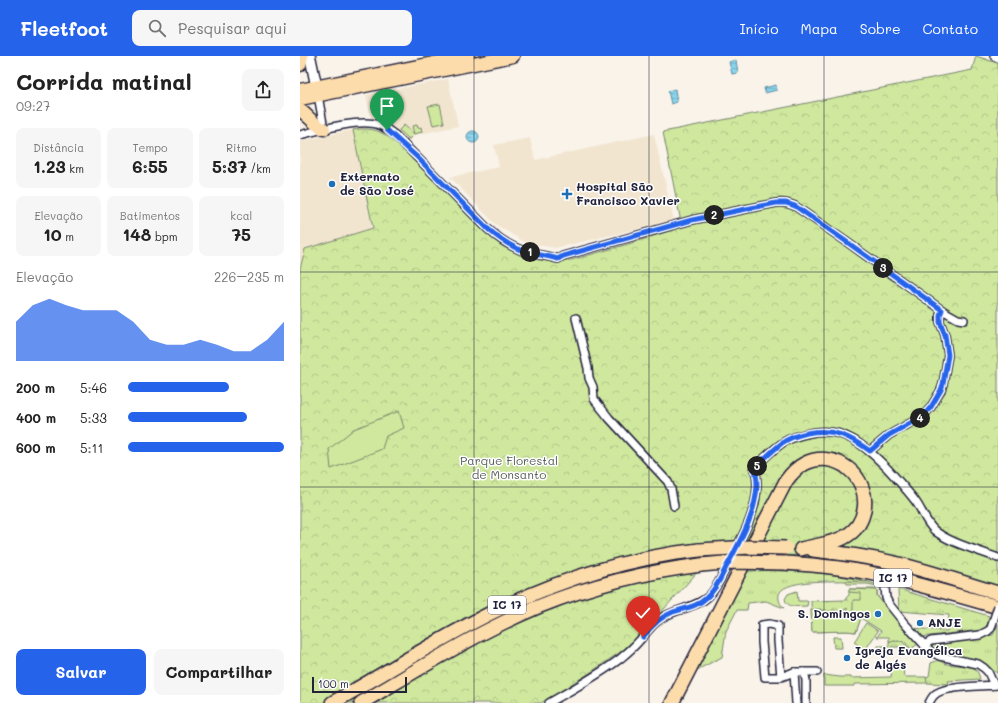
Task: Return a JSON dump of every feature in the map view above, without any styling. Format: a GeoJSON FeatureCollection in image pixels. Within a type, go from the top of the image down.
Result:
{"type":"FeatureCollection","features":[{"type":"Feature","properties":{"kind":"highway"},"geometry":{"type":"LineString","coordinates":[[672,703],[786,481],[794,471],[811,461],[829,460],[842,464],[856,475],[862,486],[865,507],[861,521],[852,532],[836,541],[801,549]]}},
{"type":"Feature","properties":{"kind":"highway","name":"IC 17"},"geometry":{"type":"LineString","coordinates":[[332,703],[468,624],[530,595],[572,578],[607,567],[646,558],[699,550],[744,547],[801,549],[841,553],[896,563],[998,593]]}},
{"type":"Feature","properties":{"kind":"highway","name":"IC 17"},"geometry":{"type":"LineString","coordinates":[[361,703],[468,642],[539,607],[586,589],[654,572],[735,562],[826,566],[877,575],[998,607]]}},
{"type":"Feature","properties":{"kind":"main road"},"geometry":{"type":"LineString","coordinates":[[300,65],[302,56]]}},
{"type":"Feature","properties":{"kind":"main road"},"geometry":{"type":"LineString","coordinates":[[300,110],[308,107],[317,91],[310,56]]}},
{"type":"Feature","properties":{"kind":"main road"},"geometry":{"type":"LineString","coordinates":[[300,99],[317,91],[468,56]]}},
{"type":"Feature","properties":{"kind":"main road"},"geometry":{"type":"LineString","coordinates":[[300,90],[317,91],[513,56]]}},
{"type":"Feature","properties":{"kind":"main road"},"geometry":{"type":"LineString","coordinates":[[300,110],[307,115],[316,126],[324,129]]}},
{"type":"Feature","properties":{"kind":"street"},"geometry":{"type":"LineString","coordinates":[[994,56],[998,58]]}},
{"type":"Feature","properties":{"kind":"street"},"geometry":{"type":"LineString","coordinates":[[317,91],[324,129]]}},
{"type":"Feature","properties":{"kind":"street"},"geometry":{"type":"LineString","coordinates":[[300,135],[363,122],[379,125],[387,130],[417,157],[496,236],[516,248],[558,259],[563,256],[692,220],[782,202],[786,203],[795,206],[942,310],[958,319],[964,320]]}},
{"type":"Feature","properties":{"kind":"street"},"geometry":{"type":"LineString","coordinates":[[870,451],[889,435],[923,416],[931,407],[941,390],[948,355],[945,335],[940,322],[942,310]]}},
{"type":"Feature","properties":{"kind":"street"},"geometry":{"type":"LineString","coordinates":[[576,318],[589,378],[593,387],[594,399],[609,418],[668,482],[671,489],[674,506]]}},
{"type":"Feature","properties":{"kind":"street"},"geometry":{"type":"LineString","coordinates":[[549,703],[604,670],[620,658],[660,619],[674,612],[698,604],[710,594],[742,537],[752,514],[756,500],[757,478],[754,468],[783,442],[796,436],[818,431],[830,431],[842,434],[857,442],[870,451],[895,477],[917,503],[926,522],[936,531],[951,540],[998,558]]}},
{"type":"Feature","properties":{"kind":"street"},"geometry":{"type":"LineString","coordinates":[[885,588],[886,598],[889,604],[930,651],[939,656],[978,664],[988,672],[996,685],[946,690],[937,693],[929,703]]}},
{"type":"Feature","properties":{"kind":"street"},"geometry":{"type":"LineString","coordinates":[[924,645],[931,641],[980,635],[988,631],[991,628],[998,607]]}},
{"type":"Feature","properties":{"kind":"street"},"geometry":{"type":"LineString","coordinates":[[780,677],[778,626],[769,624],[762,625],[765,678],[780,677],[794,672],[817,672]]}},
{"type":"Feature","properties":{"kind":"street"},"geometry":{"type":"LineString","coordinates":[[794,672],[796,703]]}},
{"type":"Feature","properties":{"kind":"street"},"geometry":{"type":"LineString","coordinates":[[804,672],[806,680],[806,703]]}},
{"type":"Feature","properties":{"kind":"shaded area"},"geometry":{"type":"Polygon","coordinates":[[[448,79],[458,126],[415,135],[409,142],[390,125],[371,118],[366,95],[448,79]]]}},
{"type":"Feature","properties":{"kind":"shaded area","name":"Externato de São José"},"geometry":{"type":"Polygon","coordinates":[[[353,130],[372,228],[304,249],[300,265],[300,141],[353,130]]]}},
{"type":"Feature","properties":{"kind":"shaded area","name":"Hospital São Francisco Xavier"},"geometry":{"type":"Polygon","coordinates":[[[654,134],[674,221],[555,248],[526,243],[495,224],[450,177],[499,167],[494,145],[530,138],[535,160],[654,134]]]}},
{"type":"Feature","properties":{"kind":"green space","name":"Parque Florestal de Monsanto"},"geometry":{"type":"Polygon","coordinates":[[[976,56],[998,63],[998,601],[900,573],[824,559],[777,555],[711,557],[645,630],[623,650],[541,703],[300,703],[300,269],[305,249],[373,228],[353,130],[371,129],[386,135],[394,141],[483,231],[502,246],[523,257],[539,260],[571,260],[682,227],[663,132],[972,70],[976,56]]]}},
{"type":"Feature","properties":{"kind":"green space"},"geometry":{"type":"Polygon","coordinates":[[[440,104],[444,123],[433,125],[428,106],[440,104]]]}},
{"type":"Feature","properties":{"kind":"green space"},"geometry":{"type":"Polygon","coordinates":[[[404,125],[414,134],[409,139],[399,130],[404,125]]]}},
{"type":"Feature","properties":{"kind":"green space"},"geometry":{"type":"Polygon","coordinates":[[[417,125],[418,128],[421,127],[422,132],[414,134],[412,126],[417,125]]]}},
{"type":"Feature","properties":{"kind":"green space"},"geometry":{"type":"Polygon","coordinates":[[[399,411],[404,428],[386,436],[382,449],[331,469],[329,449],[354,429],[399,411]]]}},
{"type":"Feature","properties":{"kind":"green space"},"geometry":{"type":"Polygon","coordinates":[[[745,571],[793,571],[837,575],[868,582],[820,581],[805,582],[793,585],[784,589],[779,594],[781,605],[784,608],[766,601],[748,603],[747,610],[737,610],[726,631],[722,657],[691,673],[745,571]]]}},
{"type":"Feature","properties":{"kind":"green space"},"geometry":{"type":"Polygon","coordinates":[[[846,581],[868,582],[878,585],[847,584],[846,581]]]}},
{"type":"Feature","properties":{"kind":"green space"},"geometry":{"type":"Polygon","coordinates":[[[849,589],[877,589],[880,599],[888,606],[877,628],[861,618],[856,632],[812,632],[811,601],[846,600],[849,595],[849,589]]]}},
{"type":"Feature","properties":{"kind":"green space"},"geometry":{"type":"Polygon","coordinates":[[[849,589],[876,590],[877,596],[888,606],[918,644],[911,649],[904,641],[889,641],[889,637],[877,637],[881,631],[861,618],[856,632],[812,632],[811,610],[821,609],[820,611],[826,610],[829,612],[834,610],[840,613],[847,608],[848,612],[853,614],[853,600],[861,600],[861,593],[849,592],[849,589]]]}},
{"type":"Feature","properties":{"kind":"green space"},"geometry":{"type":"Polygon","coordinates":[[[898,589],[989,616],[987,626],[981,630],[921,637],[912,628],[947,631],[949,615],[899,611],[898,589]]]}},
{"type":"Feature","properties":{"kind":"green space"},"geometry":{"type":"Polygon","coordinates":[[[797,591],[798,601],[808,601],[807,606],[791,606],[786,602],[785,599],[788,594],[797,591]]]}},
{"type":"Feature","properties":{"kind":"green space"},"geometry":{"type":"Polygon","coordinates":[[[866,623],[878,631],[865,650],[854,642],[866,623]]]}},
{"type":"Feature","properties":{"kind":"green space"},"geometry":{"type":"Polygon","coordinates":[[[998,624],[998,674],[983,662],[947,655],[930,646],[933,644],[993,635],[998,624]]]}},
{"type":"Feature","properties":{"kind":"green space"},"geometry":{"type":"Polygon","coordinates":[[[833,637],[841,637],[842,648],[834,648],[833,637]]]}},
{"type":"Feature","properties":{"kind":"green space"},"geometry":{"type":"Polygon","coordinates":[[[889,641],[902,641],[912,652],[905,653],[904,647],[878,649],[878,646],[889,646],[889,641]]]}},
{"type":"Feature","properties":{"kind":"green space"},"geometry":{"type":"Polygon","coordinates":[[[939,660],[950,665],[962,665],[973,668],[977,672],[980,679],[948,681],[949,684],[927,683],[926,677],[929,676],[931,663],[939,660]]]}},
{"type":"Feature","properties":{"kind":"green space"},"geometry":{"type":"Polygon","coordinates":[[[903,667],[904,677],[926,677],[927,683],[824,686],[824,675],[851,678],[891,677],[892,668],[903,667]]]}},
{"type":"Feature","properties":{"kind":"water"},"geometry":{"type":"Polygon","coordinates":[[[736,60],[738,73],[732,74],[729,62],[736,60]]]}},
{"type":"Feature","properties":{"kind":"water"},"geometry":{"type":"Polygon","coordinates":[[[776,85],[777,90],[765,93],[764,88],[776,85]]]}},
{"type":"Feature","properties":{"kind":"water"},"geometry":{"type":"Polygon","coordinates":[[[675,89],[677,102],[671,104],[668,91],[675,89]]]}},
{"type":"Feature","properties":{"kind":"water"},"geometry":{"type":"Polygon","coordinates":[[[473,131],[477,133],[479,137],[477,141],[473,143],[469,141],[467,137],[469,133],[473,131]]]}},
{"type":"Feature","properties":{"kind":"place","name":"Externato de São José"},"geometry":{"type":"Point","coordinates":[332,184]}},
{"type":"Feature","properties":{"kind":"place","name":"Hospital São Francisco Xavier"},"geometry":{"type":"Point","coordinates":[567,194]}},
{"type":"Feature","properties":{"kind":"place","name":"S. Domingos"},"geometry":{"type":"Point","coordinates":[878,614]}},
{"type":"Feature","properties":{"kind":"place","name":"ANJE"},"geometry":{"type":"Point","coordinates":[920,623]}},
{"type":"Feature","properties":{"kind":"place","name":"Igreja Evangélica de Algés"},"geometry":{"type":"Point","coordinates":[847,658]}},
{"type":"Feature","properties":{"kind":"route"},"geometry":{"type":"LineString","coordinates":[[387,130],[417,157],[496,236],[516,248],[528,252],[558,259],[563,256],[692,220],[782,202],[795,206],[942,310],[940,322],[945,335],[948,355],[943,384],[931,407],[923,416],[889,435],[870,451],[842,434],[830,431],[818,431],[796,436],[783,442],[754,468],[756,470],[757,478],[756,500],[752,514],[742,537],[710,594],[702,602],[686,609],[674,612],[660,619],[643,637]]}}]}
